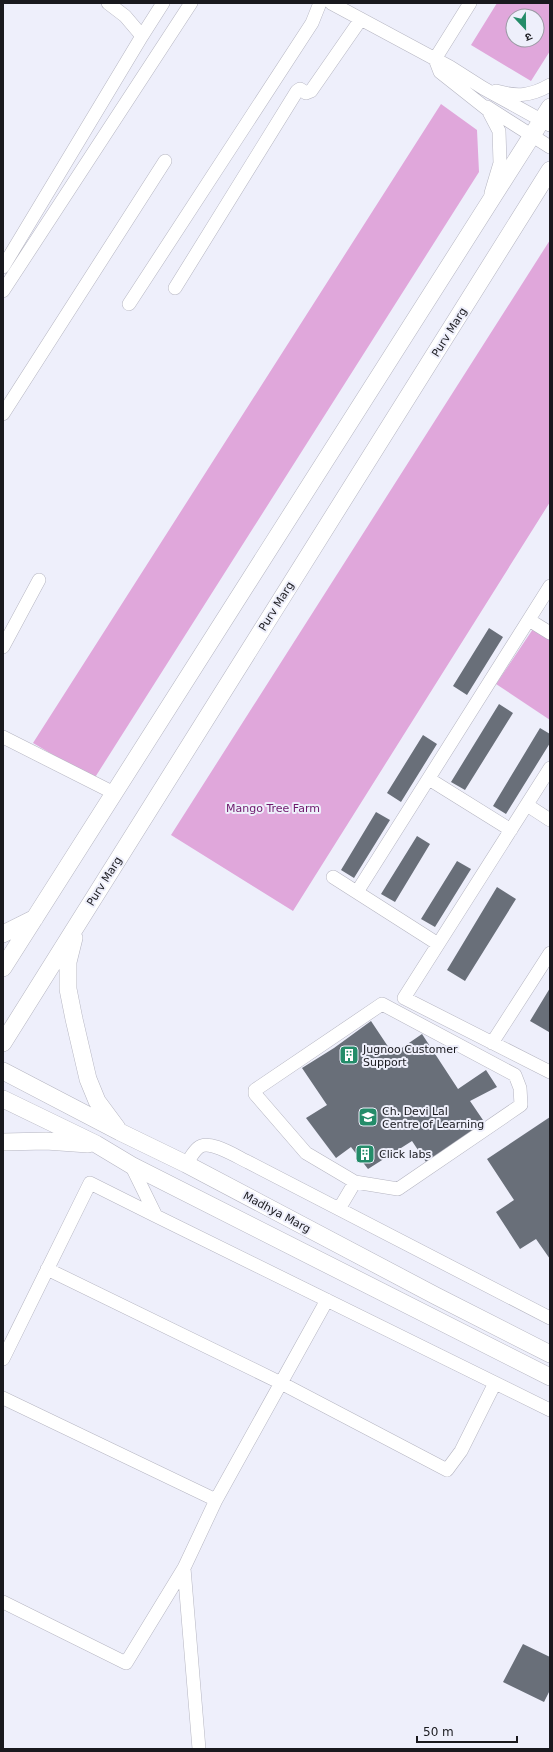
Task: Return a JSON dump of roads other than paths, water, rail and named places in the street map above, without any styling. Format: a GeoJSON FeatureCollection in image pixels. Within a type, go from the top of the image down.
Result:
{"type":"FeatureCollection","features":[{"type":"Feature","properties":{"kind":"main road"},"geometry":{"type":"LineString","coordinates":[[3,968],[486,207],[532,136],[547,118]]}},
{"type":"Feature","properties":{"kind":"main road","name":"Purv Marg"},"geometry":{"type":"LineString","coordinates":[[3,1043],[550,170]]}},
{"type":"Feature","properties":{"kind":"main road"},"geometry":{"type":"LineString","coordinates":[[3,934],[35,918]]}},
{"type":"Feature","properties":{"kind":"main road"},"geometry":{"type":"LineString","coordinates":[[78,923],[68,962],[68,989],[88,1079],[97,1101],[120,1132]]}},
{"type":"Feature","properties":{"kind":"main road","name":"Madhya Marg"},"geometry":{"type":"LineString","coordinates":[[3,1071],[120,1132],[186,1164],[436,1296],[550,1354]]}},
{"type":"Feature","properties":{"kind":"main road","name":"Madhya Marg"},"geometry":{"type":"LineString","coordinates":[[3,1099],[96,1144],[132,1165],[550,1377]]}},
{"type":"Feature","properties":{"kind":"main road"},"geometry":{"type":"LineString","coordinates":[[3,1142],[46,1141],[96,1144]]}},
{"type":"Feature","properties":{"kind":"street"},"geometry":{"type":"LineString","coordinates":[[108,3],[125,16],[142,36]]}},
{"type":"Feature","properties":{"kind":"street"},"geometry":{"type":"LineString","coordinates":[[3,266],[162,3]]}},
{"type":"Feature","properties":{"kind":"street"},"geometry":{"type":"LineString","coordinates":[[3,291],[191,3]]}},
{"type":"Feature","properties":{"kind":"street"},"geometry":{"type":"LineString","coordinates":[[129,304],[312,23],[320,3]]}},
{"type":"Feature","properties":{"kind":"street"},"geometry":{"type":"LineString","coordinates":[[331,3],[450,67],[483,88],[547,118]]}},
{"type":"Feature","properties":{"kind":"street"},"geometry":{"type":"LineString","coordinates":[[435,59],[470,3]]}},
{"type":"Feature","properties":{"kind":"street"},"geometry":{"type":"LineString","coordinates":[[175,288],[296,91],[300,89],[306,93],[311,91],[361,19]]}},
{"type":"Feature","properties":{"kind":"street"},"geometry":{"type":"LineString","coordinates":[[435,59],[440,72],[488,110],[499,131],[500,163],[486,207]]}},
{"type":"Feature","properties":{"kind":"street"},"geometry":{"type":"LineString","coordinates":[[483,88],[504,94],[530,95],[550,85]]}},
{"type":"Feature","properties":{"kind":"street"},"geometry":{"type":"LineString","coordinates":[[474,99],[550,147]]}},
{"type":"Feature","properties":{"kind":"street"},"geometry":{"type":"LineString","coordinates":[[3,414],[165,161]]}},
{"type":"Feature","properties":{"kind":"street"},"geometry":{"type":"LineString","coordinates":[[3,647],[39,580]]}},
{"type":"Feature","properties":{"kind":"street"},"geometry":{"type":"LineString","coordinates":[[357,892],[550,586]]}},
{"type":"Feature","properties":{"kind":"street"},"geometry":{"type":"LineString","coordinates":[[529,620],[550,634]]}},
{"type":"Feature","properties":{"kind":"street"},"geometry":{"type":"LineString","coordinates":[[3,737],[114,793]]}},
{"type":"Feature","properties":{"kind":"street"},"geometry":{"type":"LineString","coordinates":[[550,768],[404,998],[550,1072]]}},
{"type":"Feature","properties":{"kind":"street"},"geometry":{"type":"LineString","coordinates":[[429,779],[511,830]]}},
{"type":"Feature","properties":{"kind":"street"},"geometry":{"type":"LineString","coordinates":[[527,805],[550,820]]}},
{"type":"Feature","properties":{"kind":"street"},"geometry":{"type":"LineString","coordinates":[[333,877],[438,944]]}},
{"type":"Feature","properties":{"kind":"street"},"geometry":{"type":"LineString","coordinates":[[492,1043],[550,953]]}},
{"type":"Feature","properties":{"kind":"street"},"geometry":{"type":"LineString","coordinates":[[382,1004],[515,1075],[520,1088],[521,1105],[398,1189],[355,1182],[306,1153],[255,1094],[255,1090],[382,1004]]}},
{"type":"Feature","properties":{"kind":"street"},"geometry":{"type":"LineString","coordinates":[[186,1164],[197,1148],[200,1146],[212,1145],[550,1318]]}},
{"type":"Feature","properties":{"kind":"street"},"geometry":{"type":"LineString","coordinates":[[132,1165],[156,1216]]}},
{"type":"Feature","properties":{"kind":"street"},"geometry":{"type":"LineString","coordinates":[[339,1209],[355,1182]]}},
{"type":"Feature","properties":{"kind":"street"},"geometry":{"type":"LineString","coordinates":[[3,1359],[90,1183],[550,1410]]}},
{"type":"Feature","properties":{"kind":"street"},"geometry":{"type":"LineString","coordinates":[[47,1269],[281,1383],[447,1470],[461,1451],[495,1383]]}},
{"type":"Feature","properties":{"kind":"street"},"geometry":{"type":"LineString","coordinates":[[3,1602],[126,1663],[184,1568],[216,1500],[326,1300]]}},
{"type":"Feature","properties":{"kind":"street"},"geometry":{"type":"LineString","coordinates":[[3,1398],[216,1500]]}},
{"type":"Feature","properties":{"kind":"street"},"geometry":{"type":"LineString","coordinates":[[184,1568],[199,1749]]}},
{"type":"Feature","properties":{"kind":"place","name":"Jugnoo Customer Support"},"geometry":{"type":"Point","coordinates":[349,1055]}},
{"type":"Feature","properties":{"kind":"place","name":"Ch. Devi Lal Centre of Learning"},"geometry":{"type":"Point","coordinates":[368,1117]}},
{"type":"Feature","properties":{"kind":"place","name":"Click labs"},"geometry":{"type":"Point","coordinates":[365,1154]}},
{"type":"Feature","properties":{"kind":"park label","name":"Mango Tree Farm"},"geometry":{"type":"Point","coordinates":[273,808]}}]}
